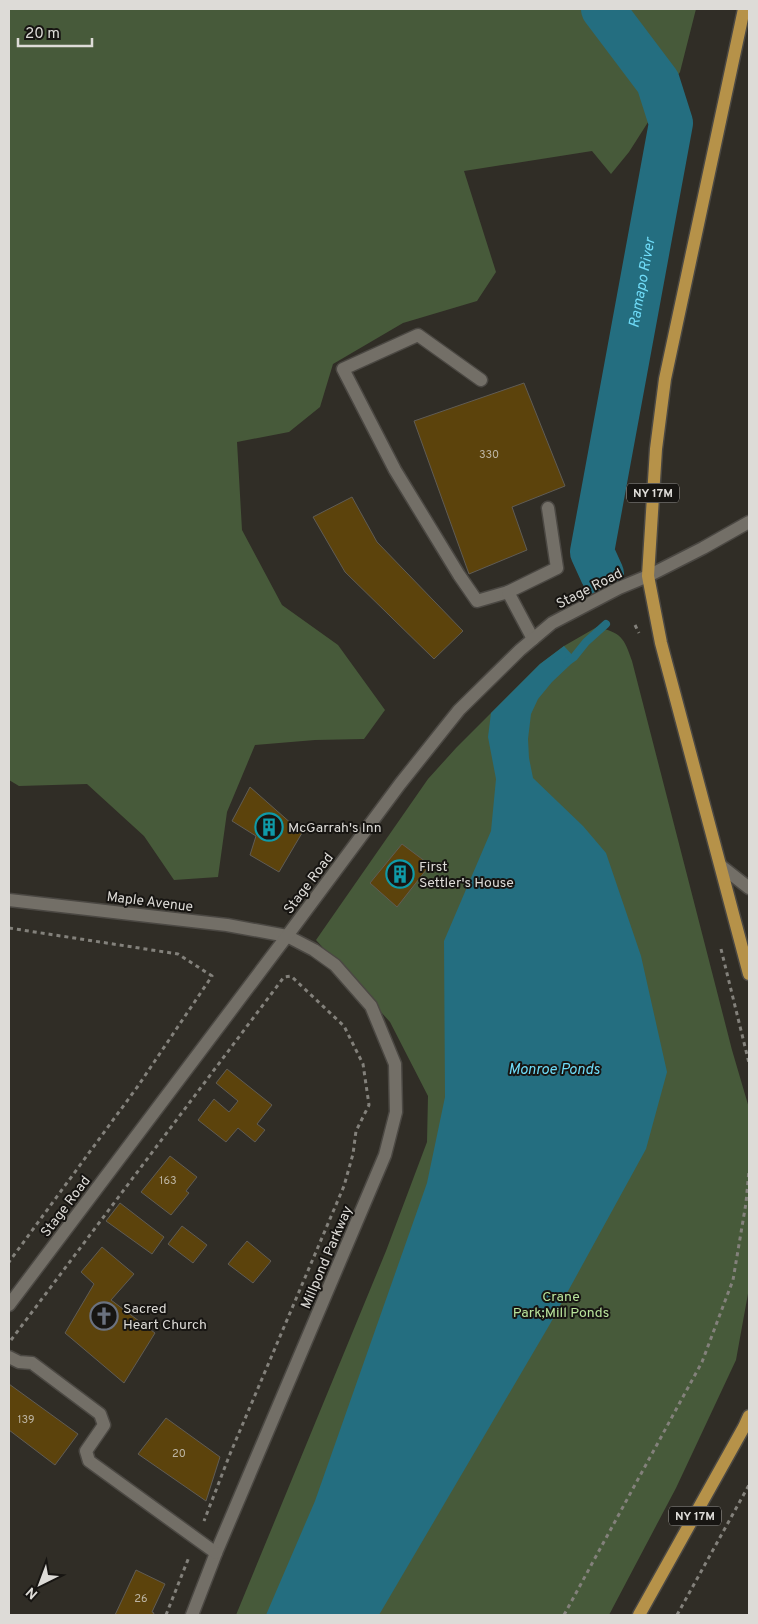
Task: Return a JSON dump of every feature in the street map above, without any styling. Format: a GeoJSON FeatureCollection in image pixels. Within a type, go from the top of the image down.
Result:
{"type":"FeatureCollection","features":[{"type":"Feature","properties":{"kind":"main road","name":"NY 17M"},"geometry":{"type":"LineString","coordinates":[[744,9],[665,379],[656,449],[648,576],[660,642],[749,974]]}},
{"type":"Feature","properties":{"kind":"main road","name":"NY 17M"},"geometry":{"type":"LineString","coordinates":[[639,1615],[749,1416]]}},
{"type":"Feature","properties":{"kind":"street"},"geometry":{"type":"LineString","coordinates":[[481,380],[418,335],[343,369],[394,470],[458,575],[477,601],[508,592],[557,568],[548,508]]}},
{"type":"Feature","properties":{"kind":"street","name":"Stage Road"},"geometry":{"type":"LineString","coordinates":[[9,1305],[400,784],[459,710],[520,650],[552,623],[619,588],[648,576],[749,522]]}},
{"type":"Feature","properties":{"kind":"street"},"geometry":{"type":"LineString","coordinates":[[508,592],[533,639]]}},
{"type":"Feature","properties":{"kind":"street"},"geometry":{"type":"LineString","coordinates":[[721,866],[749,888]]}},
{"type":"Feature","properties":{"kind":"street","name":"Maple Avenue"},"geometry":{"type":"LineString","coordinates":[[9,900],[227,925],[287,936]]}},
{"type":"Feature","properties":{"kind":"street","name":"Millpond Parkway"},"geometry":{"type":"LineString","coordinates":[[192,1615],[216,1553],[385,1154],[396,1112],[395,1064],[371,1006],[335,965],[314,950],[287,936]]}},
{"type":"Feature","properties":{"kind":"street"},"geometry":{"type":"LineString","coordinates":[[9,1357],[19,1362],[32,1363],[100,1414],[104,1425],[86,1451],[89,1461],[216,1553]]}},
{"type":"Feature","properties":{"kind":"path"},"geometry":{"type":"LineString","coordinates":[[9,928],[178,954],[212,976],[138,1086],[9,1262]]}},
{"type":"Feature","properties":{"kind":"path"},"geometry":{"type":"LineString","coordinates":[[9,1342],[284,977],[291,976],[344,1026],[363,1064],[369,1105],[356,1130],[353,1154],[344,1186],[230,1454],[166,1615]]}},
{"type":"Feature","properties":{"kind":"path"},"geometry":{"type":"LineString","coordinates":[[564,1615],[702,1362],[733,1280],[746,1203],[749,1170]]}},
{"type":"Feature","properties":{"kind":"path"},"geometry":{"type":"LineString","coordinates":[[677,1615],[749,1485]]}},
{"type":"Feature","properties":{"kind":"green space"},"geometry":{"type":"Polygon","coordinates":[[[9,9],[696,9],[680,72],[629,152],[611,174],[592,151],[464,171],[496,272],[477,301],[403,323],[333,364],[320,407],[289,432],[237,442],[242,530],[282,605],[338,645],[385,710],[364,739],[315,740],[255,745],[227,812],[218,877],[174,880],[144,836],[87,784],[19,786],[9,780],[9,9]]]}},
{"type":"Feature","properties":{"kind":"green space","name":"Crane Park;Mill Ponds"},"geometry":{"type":"Polygon","coordinates":[[[597,627],[617,634],[627,646],[632,661],[732,1050],[749,1108],[749,1288],[736,1360],[676,1488],[609,1615],[236,1615],[386,1251],[427,1142],[428,1096],[390,1022],[316,940],[428,779],[456,748],[540,664],[564,646],[597,627]]]}},
{"type":"Feature","properties":{"kind":"water","name":"Monroe Ponds"},"geometry":{"type":"Polygon","coordinates":[[[564,646],[574,657],[570,665],[538,699],[531,714],[528,739],[529,758],[533,778],[583,826],[606,853],[641,956],[667,1072],[646,1149],[550,1324],[379,1615],[266,1615],[315,1501],[427,1183],[445,1097],[444,941],[491,831],[496,779],[488,737],[491,713],[540,664],[564,646]]]}},
{"type":"Feature","properties":{"kind":"building"},"geometry":{"type":"Polygon","coordinates":[[[524,383],[565,486],[512,507],[527,550],[469,574],[414,421],[524,383]]]}},
{"type":"Feature","properties":{"kind":"building"},"geometry":{"type":"Polygon","coordinates":[[[352,497],[377,542],[463,631],[434,659],[345,572],[313,517],[352,497]]]}},
{"type":"Feature","properties":{"kind":"building","name":"McGarrah's Inn"},"geometry":{"type":"Polygon","coordinates":[[[250,787],[302,833],[279,872],[250,855],[256,836],[232,821],[250,787]]]}},
{"type":"Feature","properties":{"kind":"building","name":"First Settler's House"},"geometry":{"type":"Polygon","coordinates":[[[402,844],[430,865],[397,907],[370,883],[402,844]]]}},
{"type":"Feature","properties":{"kind":"building"},"geometry":{"type":"Polygon","coordinates":[[[227,1069],[272,1105],[257,1124],[265,1130],[255,1142],[238,1128],[226,1142],[198,1120],[214,1099],[229,1112],[238,1101],[216,1083],[227,1069]]]}},
{"type":"Feature","properties":{"kind":"building"},"geometry":{"type":"Polygon","coordinates":[[[170,1156],[197,1177],[186,1191],[189,1193],[171,1215],[141,1192],[170,1156]]]}},
{"type":"Feature","properties":{"kind":"building"},"geometry":{"type":"Polygon","coordinates":[[[120,1203],[164,1237],[152,1254],[106,1221],[120,1203]]]}},
{"type":"Feature","properties":{"kind":"building"},"geometry":{"type":"Polygon","coordinates":[[[182,1226],[207,1245],[193,1263],[168,1244],[182,1226]]]}},
{"type":"Feature","properties":{"kind":"building"},"geometry":{"type":"Polygon","coordinates":[[[247,1241],[271,1261],[253,1283],[228,1264],[247,1241]]]}},
{"type":"Feature","properties":{"kind":"building","name":"Sacred Heart Church"},"geometry":{"type":"Polygon","coordinates":[[[102,1247],[134,1274],[111,1300],[155,1333],[124,1383],[65,1333],[94,1284],[81,1272],[102,1247]]]}},
{"type":"Feature","properties":{"kind":"building"},"geometry":{"type":"Polygon","coordinates":[[[9,1384],[78,1434],[55,1465],[9,1430],[9,1384]]]}},
{"type":"Feature","properties":{"kind":"building"},"geometry":{"type":"Polygon","coordinates":[[[166,1418],[220,1457],[206,1501],[138,1454],[166,1418]]]}},
{"type":"Feature","properties":{"kind":"building"},"geometry":{"type":"Polygon","coordinates":[[[136,1570],[165,1584],[152,1612],[154,1613],[153,1615],[115,1615],[136,1570]]]}},
{"type":"Feature","properties":{"kind":"waterway","name":"Ramapo River"},"geometry":{"type":"LineString","coordinates":[[602,574],[592,552],[671,123],[658,82],[603,9]]}},
{"type":"Feature","properties":{"kind":"waterway","name":"Ramapo River"},"geometry":{"type":"LineString","coordinates":[[567,662],[606,624]]}},
{"type":"Feature","properties":{"kind":"place","name":"McGarrah's Inn"},"geometry":{"type":"Point","coordinates":[269,827]}},
{"type":"Feature","properties":{"kind":"place","name":"First Settler's House"},"geometry":{"type":"Point","coordinates":[400,874]}},
{"type":"Feature","properties":{"kind":"place","name":"Sacred Heart Church"},"geometry":{"type":"Point","coordinates":[104,1316]}}]}
